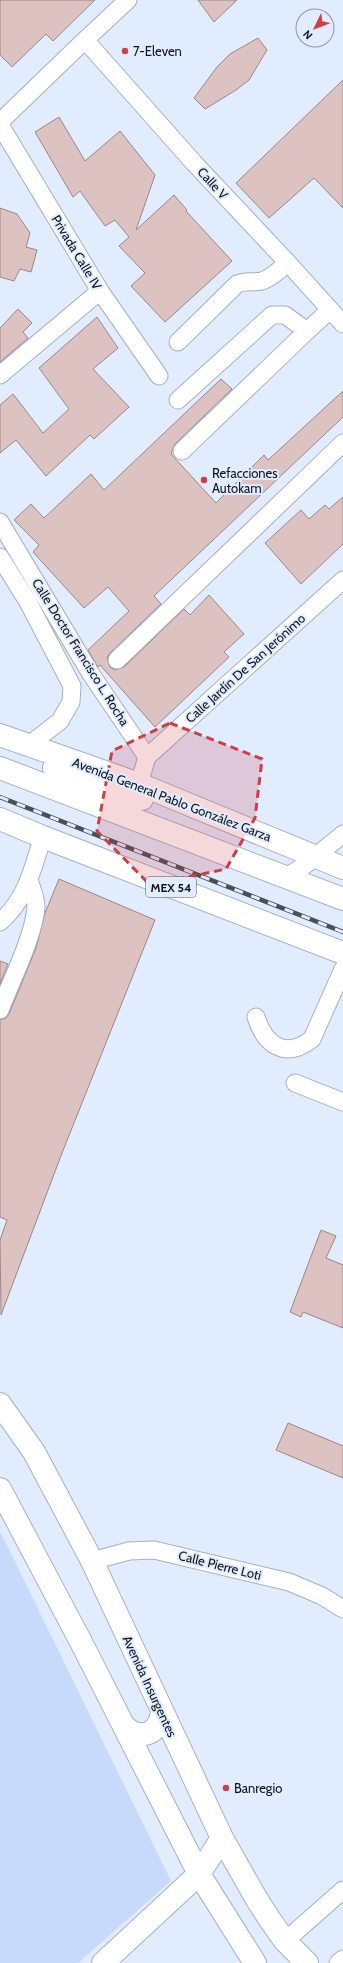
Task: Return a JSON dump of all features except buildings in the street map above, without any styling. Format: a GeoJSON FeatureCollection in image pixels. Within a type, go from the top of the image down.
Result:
{"type":"FeatureCollection","features":[{"type":"Feature","properties":{"kind":"main road","name":"Avenida General Pablo González Garza"},"geometry":{"type":"LineString","coordinates":[[0,735],[139,784],[343,868]]}},
{"type":"Feature","properties":{"kind":"main road"},"geometry":{"type":"LineString","coordinates":[[0,749],[29,757],[95,786],[138,799],[148,799],[164,795]]}},
{"type":"Feature","properties":{"kind":"main road"},"geometry":{"type":"LineString","coordinates":[[0,768],[343,899]]}},
{"type":"Feature","properties":{"kind":"main road","name":"MEX 54"},"geometry":{"type":"LineString","coordinates":[[0,819],[343,953]]}},
{"type":"Feature","properties":{"kind":"main road","name":"Avenida Insurgentes"},"geometry":{"type":"LineString","coordinates":[[0,1404],[34,1452],[92,1561],[222,1838],[256,1898],[300,1962]]}},
{"type":"Feature","properties":{"kind":"main road"},"geometry":{"type":"LineString","coordinates":[[0,1489],[124,1726],[199,1874],[254,1963]]}},
{"type":"Feature","properties":{"kind":"main road"},"geometry":{"type":"LineString","coordinates":[[124,1726],[135,1734],[148,1733],[159,1724],[162,1711]]}},
{"type":"Feature","properties":{"kind":"main road"},"geometry":{"type":"LineString","coordinates":[[103,1963],[199,1874],[222,1838]]}},
{"type":"Feature","properties":{"kind":"street"},"geometry":{"type":"LineString","coordinates":[[0,122],[128,0]]}},
{"type":"Feature","properties":{"kind":"street","name":"Calle V"},"geometry":{"type":"LineString","coordinates":[[85,40],[194,163],[288,262],[343,324]]}},
{"type":"Feature","properties":{"kind":"street","name":"Privada Calle IV"},"geometry":{"type":"LineString","coordinates":[[0,126],[100,291],[159,376]]}},
{"type":"Feature","properties":{"kind":"street"},"geometry":{"type":"LineString","coordinates":[[178,342],[237,284],[245,281],[261,281],[268,278],[288,262]]}},
{"type":"Feature","properties":{"kind":"street"},"geometry":{"type":"LineString","coordinates":[[0,375],[100,291]]}},
{"type":"Feature","properties":{"kind":"street"},"geometry":{"type":"LineString","coordinates":[[182,450],[306,331],[330,310]]}},
{"type":"Feature","properties":{"kind":"street"},"geometry":{"type":"LineString","coordinates":[[178,400],[272,315],[285,315],[306,331]]}},
{"type":"Feature","properties":{"kind":"street"},"geometry":{"type":"LineString","coordinates":[[117,660],[343,443]]}},
{"type":"Feature","properties":{"kind":"street","name":"Calle Doctor Francisco L. Rocha"},"geometry":{"type":"LineString","coordinates":[[0,522],[92,674],[147,757]]}},
{"type":"Feature","properties":{"kind":"street","name":"Calle Doctor Francisco L. Rocha"},"geometry":{"type":"LineString","coordinates":[[0,557],[28,602],[72,686],[71,702],[60,721],[29,745]]}},
{"type":"Feature","properties":{"kind":"street","name":"Calle Jardín De San Jerónimo"},"geometry":{"type":"LineString","coordinates":[[147,757],[343,580]]}},
{"type":"Feature","properties":{"kind":"street"},"geometry":{"type":"LineString","coordinates":[[28,602],[44,594]]}},
{"type":"Feature","properties":{"kind":"street"},"geometry":{"type":"LineString","coordinates":[[72,686],[92,674]]}},
{"type":"Feature","properties":{"kind":"street"},"geometry":{"type":"LineString","coordinates":[[139,784],[147,757]]}},
{"type":"Feature","properties":{"kind":"street"},"geometry":{"type":"LineString","coordinates":[[286,877],[317,856],[343,834]]}},
{"type":"Feature","properties":{"kind":"street"},"geometry":{"type":"LineString","coordinates":[[0,922],[13,911],[29,880],[43,837]]}},
{"type":"Feature","properties":{"kind":"street"},"geometry":{"type":"LineString","coordinates":[[0,1010],[30,934],[34,918],[36,900],[29,880]]}},
{"type":"Feature","properties":{"kind":"street"},"geometry":{"type":"LineString","coordinates":[[256,1016],[259,1027],[272,1044],[284,1049],[295,1050],[304,1046],[312,1039],[343,969]]}},
{"type":"Feature","properties":{"kind":"street"},"geometry":{"type":"LineString","coordinates":[[295,1083],[343,1102]]}},
{"type":"Feature","properties":{"kind":"street","name":"Calle Pierre Loti"},"geometry":{"type":"LineString","coordinates":[[92,1561],[129,1551],[154,1550],[289,1582],[322,1596],[343,1609]]}},
{"type":"Feature","properties":{"kind":"street"},"geometry":{"type":"LineString","coordinates":[[285,1941],[343,1890]]}},
{"type":"Feature","properties":{"kind":"street"},"geometry":{"type":"LineString","coordinates":[[338,1963],[343,1959]]}},
{"type":"Feature","properties":{"kind":"highlighted area"},"geometry":{"type":"Polygon","coordinates":[[[170,723],[262,759],[255,818],[226,869],[150,885],[97,831],[112,751],[170,723]]]}},
{"type":"Feature","properties":{"kind":"shaded area"},"geometry":{"type":"Polygon","coordinates":[[[0,1531],[171,1881],[78,1963],[0,1963],[0,1531]]]}},
{"type":"Feature","properties":{"kind":"railway"},"geometry":{"type":"LineString","coordinates":[[0,797],[343,932]]}},
{"type":"Feature","properties":{"kind":"place","name":"7-Eleven"},"geometry":{"type":"Point","coordinates":[125,51]}},
{"type":"Feature","properties":{"kind":"place","name":"Refacciones Autokam"},"geometry":{"type":"Point","coordinates":[204,480]}},
{"type":"Feature","properties":{"kind":"place","name":"Banregio"},"geometry":{"type":"Point","coordinates":[226,1788]}}]}
